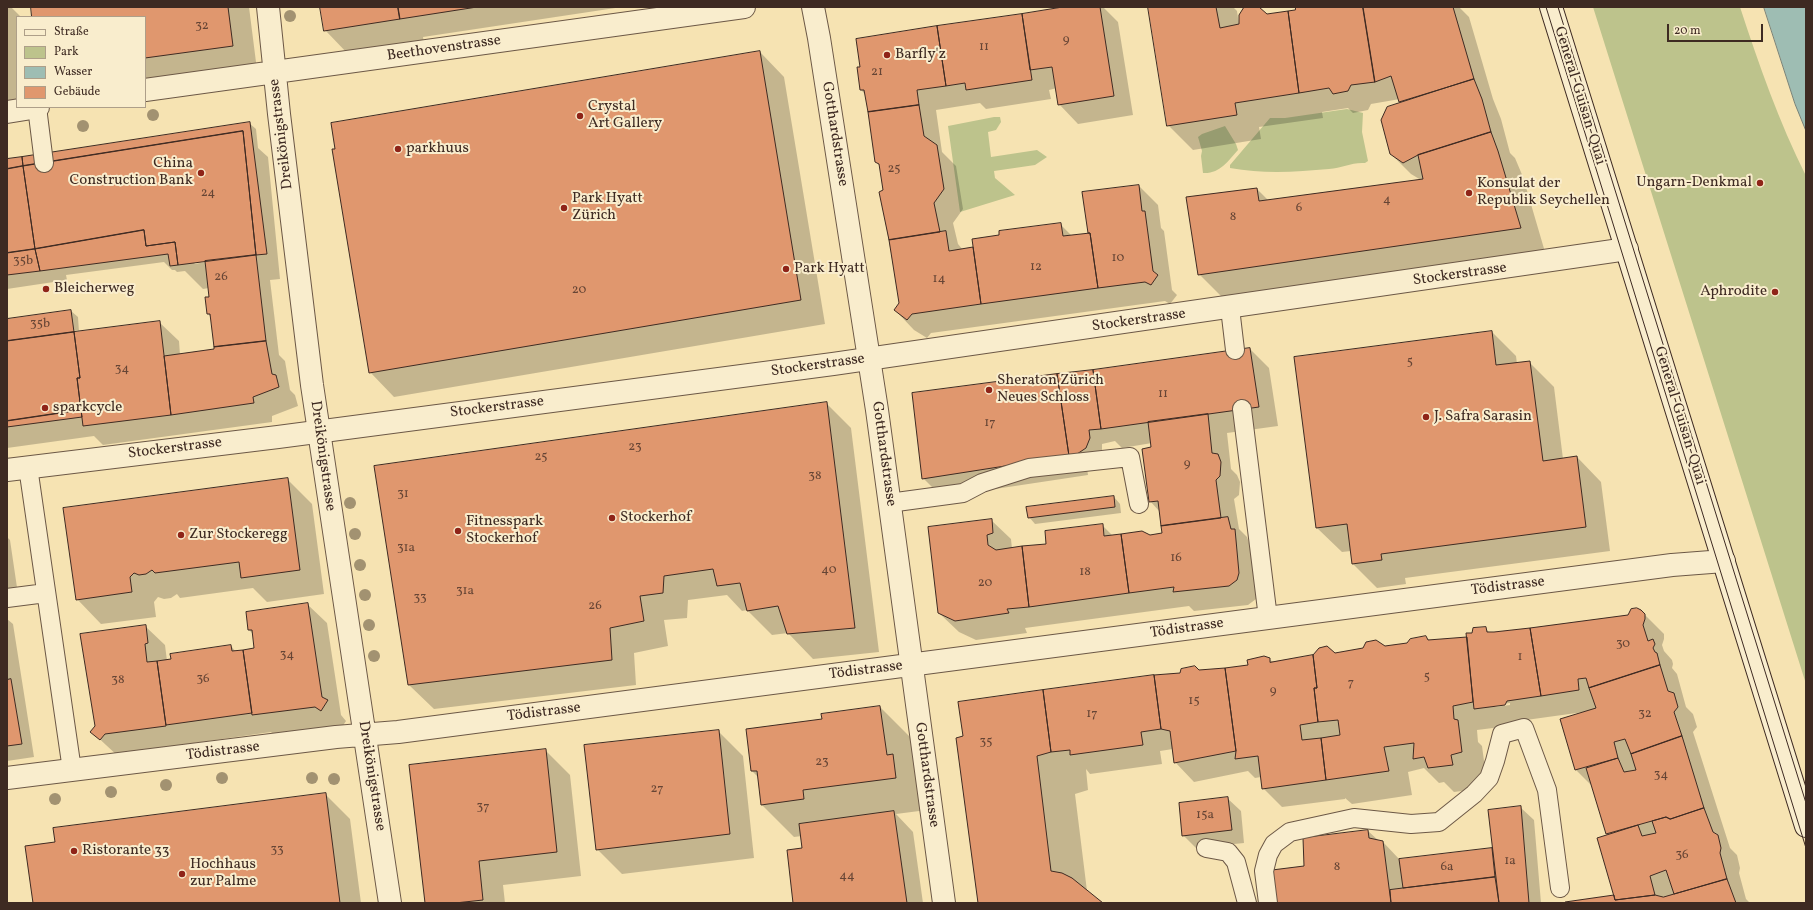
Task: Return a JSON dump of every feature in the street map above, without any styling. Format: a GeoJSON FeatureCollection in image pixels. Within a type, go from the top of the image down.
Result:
{"type":"FeatureCollection","features":[{"type":"Feature","properties":{"kind":"street","name":"Dreikönigstrasse"},"geometry":{"type":"LineString","coordinates":[[268,7],[319,431],[390,903]]}},
{"type":"Feature","properties":{"kind":"street","name":"Beethovenstrasse"},"geometry":{"type":"LineString","coordinates":[[146,90],[744,7]]}},
{"type":"Feature","properties":{"kind":"street","name":"Gotthardstrasse"},"geometry":{"type":"LineString","coordinates":[[813,7],[821,46],[854,259],[912,665],[944,903]]}},
{"type":"Feature","properties":{"kind":"street","name":"General-Guisan-Quai"},"geometry":{"type":"LineString","coordinates":[[1552,7],[1806,826]]}},
{"type":"Feature","properties":{"kind":"street"},"geometry":{"type":"LineString","coordinates":[[7,112],[32,108]]}},
{"type":"Feature","properties":{"kind":"street","name":"Stockerstrasse"},"geometry":{"type":"LineString","coordinates":[[17,468],[319,431],[868,359],[1230,308],[1627,249]]}},
{"type":"Feature","properties":{"kind":"street","name":"Tödistrasse"},"geometry":{"type":"LineString","coordinates":[[7,778],[364,735],[912,665],[1672,565],[1724,561]]}},
{"type":"Feature","properties":{"kind":"lane"},"geometry":{"type":"LineString","coordinates":[[38,108],[44,163]]}},
{"type":"Feature","properties":{"kind":"lane"},"geometry":{"type":"LineString","coordinates":[[1230,308],[1235,350]]}},
{"type":"Feature","properties":{"kind":"lane"},"geometry":{"type":"LineString","coordinates":[[1242,409],[1268,618]]}},
{"type":"Feature","properties":{"kind":"lane"},"geometry":{"type":"LineString","coordinates":[[889,503],[963,493],[982,482],[1029,468],[1130,457],[1140,504]]}},
{"type":"Feature","properties":{"kind":"lane"},"geometry":{"type":"LineString","coordinates":[[17,468],[46,593],[72,770]]}},
{"type":"Feature","properties":{"kind":"lane"},"geometry":{"type":"LineString","coordinates":[[7,598],[46,593]]}},
{"type":"Feature","properties":{"kind":"lane"},"geometry":{"type":"LineString","coordinates":[[1268,903],[1264,871],[1268,854],[1274,844],[1290,832],[1354,818],[1411,824],[1439,822],[1474,794],[1489,778],[1496,761],[1502,734],[1524,728],[1546,790],[1560,888]]}},
{"type":"Feature","properties":{"kind":"lane"},"geometry":{"type":"LineString","coordinates":[[1206,848],[1228,852],[1236,862],[1247,903]]}},
{"type":"Feature","properties":{"kind":"green space"},"geometry":{"type":"Polygon","coordinates":[[[1593,7],[1740,7],[1770,93],[1796,156],[1806,176],[1806,684],[1593,7]]]}},
{"type":"Feature","properties":{"kind":"green space"},"geometry":{"type":"Polygon","coordinates":[[[1347,109],[1363,113],[1362,132],[1368,161],[1365,163],[1356,163],[1338,168],[1292,172],[1267,172],[1230,168],[1230,165],[1270,118],[1285,118],[1347,109]]]}},
{"type":"Feature","properties":{"kind":"green space"},"geometry":{"type":"Polygon","coordinates":[[[1000,117],[1001,122],[996,130],[988,132],[991,157],[1037,150],[1047,157],[1035,165],[994,171],[995,178],[1015,195],[960,212],[948,126],[1000,117]]]}},
{"type":"Feature","properties":{"kind":"green space"},"geometry":{"type":"Polygon","coordinates":[[[1225,126],[1238,150],[1219,169],[1209,173],[1203,173],[1201,156],[1202,151],[1198,137],[1202,134],[1225,126]]]}},
{"type":"Feature","properties":{"kind":"water"},"geometry":{"type":"Polygon","coordinates":[[[1764,7],[1806,7],[1806,131],[1795,104],[1764,7]]]}},
{"type":"Feature","properties":{"kind":"building"},"geometry":{"type":"Polygon","coordinates":[[[31,7],[228,7],[233,46],[146,58],[146,16],[32,16],[31,7]]]}},
{"type":"Feature","properties":{"kind":"building"},"geometry":{"type":"Polygon","coordinates":[[[320,7],[398,7],[400,19],[324,31],[320,7]]]}},
{"type":"Feature","properties":{"kind":"building"},"geometry":{"type":"Polygon","coordinates":[[[398,7],[477,7],[400,19],[398,7]]]}},
{"type":"Feature","properties":{"kind":"building"},"geometry":{"type":"Polygon","coordinates":[[[1063,7],[1100,7],[1114,96],[1058,105],[1052,67],[1030,70],[1022,14],[1063,7]]]}},
{"type":"Feature","properties":{"kind":"building"},"geometry":{"type":"Polygon","coordinates":[[[1148,7],[1216,7],[1220,28],[1239,24],[1239,15],[1244,7],[1259,7],[1267,14],[1288,11],[1299,93],[1235,103],[1237,115],[1167,126],[1148,7]]]}},
{"type":"Feature","properties":{"kind":"building"},"geometry":{"type":"Polygon","coordinates":[[[1296,7],[1363,7],[1375,82],[1351,85],[1348,91],[1333,94],[1329,88],[1299,93],[1288,11],[1295,10],[1296,7]]]}},
{"type":"Feature","properties":{"kind":"building"},"geometry":{"type":"Polygon","coordinates":[[[1363,7],[1453,7],[1474,79],[1399,102],[1391,76],[1375,82],[1363,7]]]}},
{"type":"Feature","properties":{"kind":"building"},"geometry":{"type":"Polygon","coordinates":[[[1022,14],[1032,80],[966,90],[965,83],[946,86],[937,26],[1022,14]]]}},
{"type":"Feature","properties":{"kind":"building"},"geometry":{"type":"Polygon","coordinates":[[[937,26],[946,86],[917,90],[919,105],[868,112],[864,90],[860,90],[857,67],[860,67],[856,39],[937,26]]]}},
{"type":"Feature","properties":{"kind":"building","name":"Park Hyatt Zürich"},"geometry":{"type":"Polygon","coordinates":[[[760,51],[801,300],[369,373],[332,149],[335,149],[331,123],[760,51]]]}},
{"type":"Feature","properties":{"kind":"building"},"geometry":{"type":"Polygon","coordinates":[[[1474,79],[1482,99],[1491,132],[1418,155],[1403,163],[1390,154],[1381,120],[1387,107],[1474,79]]]}},
{"type":"Feature","properties":{"kind":"building"},"geometry":{"type":"Polygon","coordinates":[[[919,105],[924,136],[937,145],[944,189],[934,203],[940,232],[889,240],[879,192],[883,190],[879,164],[875,162],[868,112],[919,105]]]}},
{"type":"Feature","properties":{"kind":"building"},"geometry":{"type":"Polygon","coordinates":[[[250,122],[267,254],[256,255],[243,131],[23,166],[22,157],[250,122]]]}},
{"type":"Feature","properties":{"kind":"building"},"geometry":{"type":"Polygon","coordinates":[[[243,131],[256,255],[178,265],[175,242],[146,246],[144,230],[35,249],[23,166],[243,131]]]}},
{"type":"Feature","properties":{"kind":"building"},"geometry":{"type":"Polygon","coordinates":[[[1491,132],[1521,228],[1198,275],[1186,197],[1257,188],[1259,201],[1423,179],[1418,155],[1491,132]]]}},
{"type":"Feature","properties":{"kind":"building"},"geometry":{"type":"Polygon","coordinates":[[[22,157],[23,166],[7,169],[7,159],[22,157]]]}},
{"type":"Feature","properties":{"kind":"building"},"geometry":{"type":"Polygon","coordinates":[[[23,166],[35,249],[7,253],[7,169],[23,166]]]}},
{"type":"Feature","properties":{"kind":"building"},"geometry":{"type":"Polygon","coordinates":[[[1139,185],[1142,211],[1145,211],[1153,271],[1158,275],[1151,285],[1145,282],[1098,288],[1082,192],[1139,185]]]}},
{"type":"Feature","properties":{"kind":"building"},"geometry":{"type":"Polygon","coordinates":[[[1061,223],[1063,236],[1090,233],[1098,288],[981,304],[972,239],[999,235],[999,231],[1061,223]]]}},
{"type":"Feature","properties":{"kind":"building"},"geometry":{"type":"Polygon","coordinates":[[[144,230],[146,246],[175,242],[178,265],[170,266],[168,254],[40,271],[35,249],[144,230]]]}},
{"type":"Feature","properties":{"kind":"building"},"geometry":{"type":"Polygon","coordinates":[[[946,231],[949,251],[973,247],[981,304],[912,314],[907,320],[894,310],[899,303],[889,240],[946,231]]]}},
{"type":"Feature","properties":{"kind":"building"},"geometry":{"type":"Polygon","coordinates":[[[35,249],[40,271],[7,275],[7,253],[35,249]]]}},
{"type":"Feature","properties":{"kind":"building"},"geometry":{"type":"Polygon","coordinates":[[[256,255],[266,341],[214,347],[210,314],[207,314],[205,297],[209,297],[205,261],[256,255]]]}},
{"type":"Feature","properties":{"kind":"building"},"geometry":{"type":"Polygon","coordinates":[[[71,310],[74,332],[7,341],[7,319],[71,310]]]}},
{"type":"Feature","properties":{"kind":"building"},"geometry":{"type":"Polygon","coordinates":[[[160,321],[171,415],[83,426],[77,378],[80,378],[74,332],[160,321]]]}},
{"type":"Feature","properties":{"kind":"building"},"geometry":{"type":"Polygon","coordinates":[[[1492,331],[1496,365],[1530,361],[1543,461],[1577,456],[1586,527],[1381,554],[1382,560],[1352,564],[1347,524],[1316,528],[1294,357],[1492,331]]]}},
{"type":"Feature","properties":{"kind":"building"},"geometry":{"type":"Polygon","coordinates":[[[74,332],[80,378],[77,378],[81,410],[7,421],[7,341],[74,332]]]}},
{"type":"Feature","properties":{"kind":"building"},"geometry":{"type":"Polygon","coordinates":[[[266,341],[272,374],[276,375],[279,387],[253,397],[254,403],[171,415],[164,356],[214,349],[214,347],[266,341]]]}},
{"type":"Feature","properties":{"kind":"building"},"geometry":{"type":"Polygon","coordinates":[[[1250,348],[1259,407],[1101,429],[1093,370],[1250,348]]]}},
{"type":"Feature","properties":{"kind":"building"},"geometry":{"type":"Polygon","coordinates":[[[1093,370],[1101,429],[1089,430],[1090,438],[1086,448],[1077,454],[1069,456],[1057,374],[1093,370]]]}},
{"type":"Feature","properties":{"kind":"building"},"geometry":{"type":"Polygon","coordinates":[[[1057,374],[1069,456],[922,479],[912,393],[1057,374]]]}},
{"type":"Feature","properties":{"kind":"building","name":"Stockerhof"},"geometry":{"type":"Polygon","coordinates":[[[827,402],[855,628],[787,634],[778,606],[747,611],[740,583],[717,586],[713,569],[664,576],[663,593],[640,596],[644,621],[610,628],[612,660],[408,685],[374,466],[827,402]]]}},
{"type":"Feature","properties":{"kind":"building"},"geometry":{"type":"Polygon","coordinates":[[[81,410],[82,417],[7,427],[7,421],[81,410]]]}},
{"type":"Feature","properties":{"kind":"building"},"geometry":{"type":"Polygon","coordinates":[[[1208,414],[1212,453],[1218,454],[1221,462],[1220,476],[1216,480],[1221,518],[1161,526],[1158,501],[1149,502],[1142,449],[1151,447],[1148,422],[1208,414]]]}},
{"type":"Feature","properties":{"kind":"building","name":"Zur Stockeregg"},"geometry":{"type":"Polygon","coordinates":[[[288,478],[300,570],[241,578],[239,562],[155,573],[152,570],[146,574],[139,575],[134,573],[130,577],[132,592],[76,600],[63,508],[288,478]]]}},
{"type":"Feature","properties":{"kind":"building"},"geometry":{"type":"Polygon","coordinates":[[[1114,496],[1115,507],[1028,518],[1026,507],[1114,496]]]}},
{"type":"Feature","properties":{"kind":"building"},"geometry":{"type":"Polygon","coordinates":[[[1228,517],[1231,529],[1235,529],[1239,573],[1237,580],[1229,586],[1173,592],[1174,587],[1129,593],[1121,534],[1142,531],[1150,535],[1162,533],[1161,526],[1228,517]]]}},
{"type":"Feature","properties":{"kind":"building"},"geometry":{"type":"Polygon","coordinates":[[[992,519],[993,533],[987,535],[988,545],[996,550],[1022,546],[1029,607],[1007,609],[1009,613],[955,621],[938,613],[928,527],[992,519]]]}},
{"type":"Feature","properties":{"kind":"building"},"geometry":{"type":"Polygon","coordinates":[[[1103,524],[1104,536],[1121,534],[1129,593],[1029,607],[1022,546],[1046,544],[1045,531],[1103,524]]]}},
{"type":"Feature","properties":{"kind":"building"},"geometry":{"type":"Polygon","coordinates":[[[308,603],[322,697],[328,700],[321,711],[315,707],[252,715],[243,650],[254,648],[252,630],[248,630],[246,612],[308,603]]]}},
{"type":"Feature","properties":{"kind":"building"},"geometry":{"type":"Polygon","coordinates":[[[1637,608],[1645,614],[1643,625],[1648,641],[1653,639],[1655,644],[1653,648],[1657,653],[1660,665],[1589,688],[1586,678],[1578,679],[1579,690],[1541,696],[1530,628],[1628,615],[1631,609],[1637,608]]]}},
{"type":"Feature","properties":{"kind":"building"},"geometry":{"type":"Polygon","coordinates":[[[146,625],[148,643],[145,644],[147,662],[157,661],[166,726],[105,734],[100,740],[90,732],[95,726],[80,634],[146,625]]]}},
{"type":"Feature","properties":{"kind":"building"},"geometry":{"type":"Polygon","coordinates":[[[1486,627],[1487,632],[1530,628],[1541,696],[1507,701],[1505,705],[1474,709],[1466,633],[1472,633],[1473,628],[1486,627]]]}},
{"type":"Feature","properties":{"kind":"building"},"geometry":{"type":"Polygon","coordinates":[[[1426,636],[1428,640],[1467,637],[1473,702],[1453,706],[1454,719],[1458,720],[1462,752],[1451,755],[1453,765],[1428,768],[1424,757],[1413,759],[1414,743],[1384,747],[1389,771],[1326,780],[1321,738],[1340,735],[1338,720],[1318,722],[1314,688],[1317,688],[1313,655],[1319,648],[1327,646],[1335,653],[1363,648],[1366,642],[1376,640],[1385,646],[1407,643],[1410,639],[1426,636]]]}},
{"type":"Feature","properties":{"kind":"building"},"geometry":{"type":"Polygon","coordinates":[[[231,645],[232,651],[243,650],[252,713],[166,725],[157,661],[171,659],[170,654],[231,645]]]}},
{"type":"Feature","properties":{"kind":"building"},"geometry":{"type":"Polygon","coordinates":[[[1313,655],[1317,688],[1314,688],[1318,722],[1300,725],[1302,740],[1321,738],[1326,780],[1262,789],[1258,756],[1235,759],[1236,751],[1225,668],[1248,665],[1247,660],[1264,656],[1270,658],[1270,662],[1313,655]]]}},
{"type":"Feature","properties":{"kind":"building"},"geometry":{"type":"Polygon","coordinates":[[[1660,665],[1668,691],[1674,693],[1678,707],[1674,712],[1682,736],[1631,754],[1625,739],[1614,742],[1618,758],[1575,770],[1560,719],[1596,708],[1589,688],[1660,665]]]}},
{"type":"Feature","properties":{"kind":"building"},"geometry":{"type":"Polygon","coordinates":[[[1195,666],[1199,670],[1225,668],[1236,751],[1174,763],[1170,731],[1161,729],[1154,675],[1180,673],[1181,669],[1195,666]]]}},
{"type":"Feature","properties":{"kind":"building"},"geometry":{"type":"Polygon","coordinates":[[[1154,675],[1161,729],[1141,732],[1143,745],[1070,755],[1070,750],[1051,752],[1043,690],[1154,675]]]}},
{"type":"Feature","properties":{"kind":"building"},"geometry":{"type":"Polygon","coordinates":[[[11,679],[22,744],[7,746],[7,680],[11,679]]]}},
{"type":"Feature","properties":{"kind":"building"},"geometry":{"type":"Polygon","coordinates":[[[1043,690],[1051,752],[1037,756],[1051,871],[1062,873],[1072,878],[1103,903],[978,903],[956,738],[963,736],[958,702],[1043,690]]]}},
{"type":"Feature","properties":{"kind":"building"},"geometry":{"type":"Polygon","coordinates":[[[880,706],[887,755],[893,754],[896,778],[803,790],[804,799],[761,805],[757,771],[751,771],[746,729],[822,719],[821,714],[880,706]]]}},
{"type":"Feature","properties":{"kind":"building"},"geometry":{"type":"Polygon","coordinates":[[[719,730],[730,834],[596,850],[584,745],[719,730]]]}},
{"type":"Feature","properties":{"kind":"building"},"geometry":{"type":"Polygon","coordinates":[[[1682,736],[1704,808],[1670,819],[1666,817],[1606,834],[1586,768],[1618,758],[1624,772],[1636,770],[1631,754],[1682,736]]]}},
{"type":"Feature","properties":{"kind":"building"},"geometry":{"type":"Polygon","coordinates":[[[546,749],[557,852],[479,861],[483,900],[455,903],[425,903],[409,765],[546,749]]]}},
{"type":"Feature","properties":{"kind":"building","name":"Hochhaus zur Palme"},"geometry":{"type":"Polygon","coordinates":[[[326,793],[340,903],[33,903],[25,846],[55,842],[53,828],[326,793]]]}},
{"type":"Feature","properties":{"kind":"building"},"geometry":{"type":"Polygon","coordinates":[[[1228,797],[1232,830],[1182,836],[1179,803],[1228,797]]]}},
{"type":"Feature","properties":{"kind":"building"},"geometry":{"type":"Polygon","coordinates":[[[1521,806],[1529,903],[1499,903],[1488,810],[1521,806]]]}},
{"type":"Feature","properties":{"kind":"building"},"geometry":{"type":"Polygon","coordinates":[[[1704,808],[1713,832],[1718,835],[1721,848],[1720,853],[1727,879],[1674,894],[1666,870],[1650,876],[1655,895],[1615,900],[1597,838],[1638,825],[1642,836],[1656,833],[1652,821],[1666,817],[1670,819],[1704,808]]]}},
{"type":"Feature","properties":{"kind":"building"},"geometry":{"type":"Polygon","coordinates":[[[894,811],[907,903],[793,903],[787,850],[802,848],[799,824],[894,811]]]}},
{"type":"Feature","properties":{"kind":"building"},"geometry":{"type":"Polygon","coordinates":[[[1368,830],[1369,838],[1383,841],[1391,903],[1276,903],[1272,870],[1304,866],[1303,838],[1368,830]]]}},
{"type":"Feature","properties":{"kind":"building"},"geometry":{"type":"Polygon","coordinates":[[[1492,848],[1495,877],[1403,888],[1399,859],[1492,848]]]}},
{"type":"Feature","properties":{"kind":"building"},"geometry":{"type":"Polygon","coordinates":[[[1495,877],[1499,903],[1391,903],[1390,890],[1495,877]]]}},
{"type":"Feature","properties":{"kind":"building"},"geometry":{"type":"Polygon","coordinates":[[[1727,879],[1736,903],[1565,903],[1614,895],[1615,900],[1655,895],[1663,897],[1727,879]]]}},
{"type":"Feature","properties":{"kind":"tram line"},"geometry":{"type":"LineString","coordinates":[[1546,7],[1806,848]]}},
{"type":"Feature","properties":{"kind":"tram line"},"geometry":{"type":"LineString","coordinates":[[1558,7],[1806,803]]}},
{"type":"Feature","properties":{"kind":"place","name":"Barfly'z"},"geometry":{"type":"Point","coordinates":[887,55]}},
{"type":"Feature","properties":{"kind":"place","name":"Crystal Art Gallery"},"geometry":{"type":"Point","coordinates":[580,116]}},
{"type":"Feature","properties":{"kind":"place","name":"parkhuus"},"geometry":{"type":"Point","coordinates":[398,149]}},
{"type":"Feature","properties":{"kind":"place","name":"China Construction Bank"},"geometry":{"type":"Point","coordinates":[201,173]}},
{"type":"Feature","properties":{"kind":"place","name":"Ungarn-Denkmal"},"geometry":{"type":"Point","coordinates":[1760,183]}},
{"type":"Feature","properties":{"kind":"place","name":"Konsulat der Republik Seychellen"},"geometry":{"type":"Point","coordinates":[1469,193]}},
{"type":"Feature","properties":{"kind":"place","name":"Park Hyatt Zürich"},"geometry":{"type":"Point","coordinates":[564,208]}},
{"type":"Feature","properties":{"kind":"place","name":"Park Hyatt"},"geometry":{"type":"Point","coordinates":[786,269]}},
{"type":"Feature","properties":{"kind":"place","name":"Bleicherweg"},"geometry":{"type":"Point","coordinates":[46,289]}},
{"type":"Feature","properties":{"kind":"place","name":"Aphrodite"},"geometry":{"type":"Point","coordinates":[1775,292]}},
{"type":"Feature","properties":{"kind":"place","name":"Sheraton Zürich Neues Schloss"},"geometry":{"type":"Point","coordinates":[989,390]}},
{"type":"Feature","properties":{"kind":"place","name":"sparkcycle"},"geometry":{"type":"Point","coordinates":[45,408]}},
{"type":"Feature","properties":{"kind":"place","name":"J. Safra Sarasin"},"geometry":{"type":"Point","coordinates":[1426,417]}},
{"type":"Feature","properties":{"kind":"place","name":"Stockerhof"},"geometry":{"type":"Point","coordinates":[612,518]}},
{"type":"Feature","properties":{"kind":"place","name":"Fitnesspark Stockerhof"},"geometry":{"type":"Point","coordinates":[458,531]}},
{"type":"Feature","properties":{"kind":"place","name":"Zur Stockeregg"},"geometry":{"type":"Point","coordinates":[181,535]}},
{"type":"Feature","properties":{"kind":"place","name":"Ristorante 33"},"geometry":{"type":"Point","coordinates":[74,851]}},
{"type":"Feature","properties":{"kind":"place","name":"Hochhaus zur Palme"},"geometry":{"type":"Point","coordinates":[182,874]}}]}
